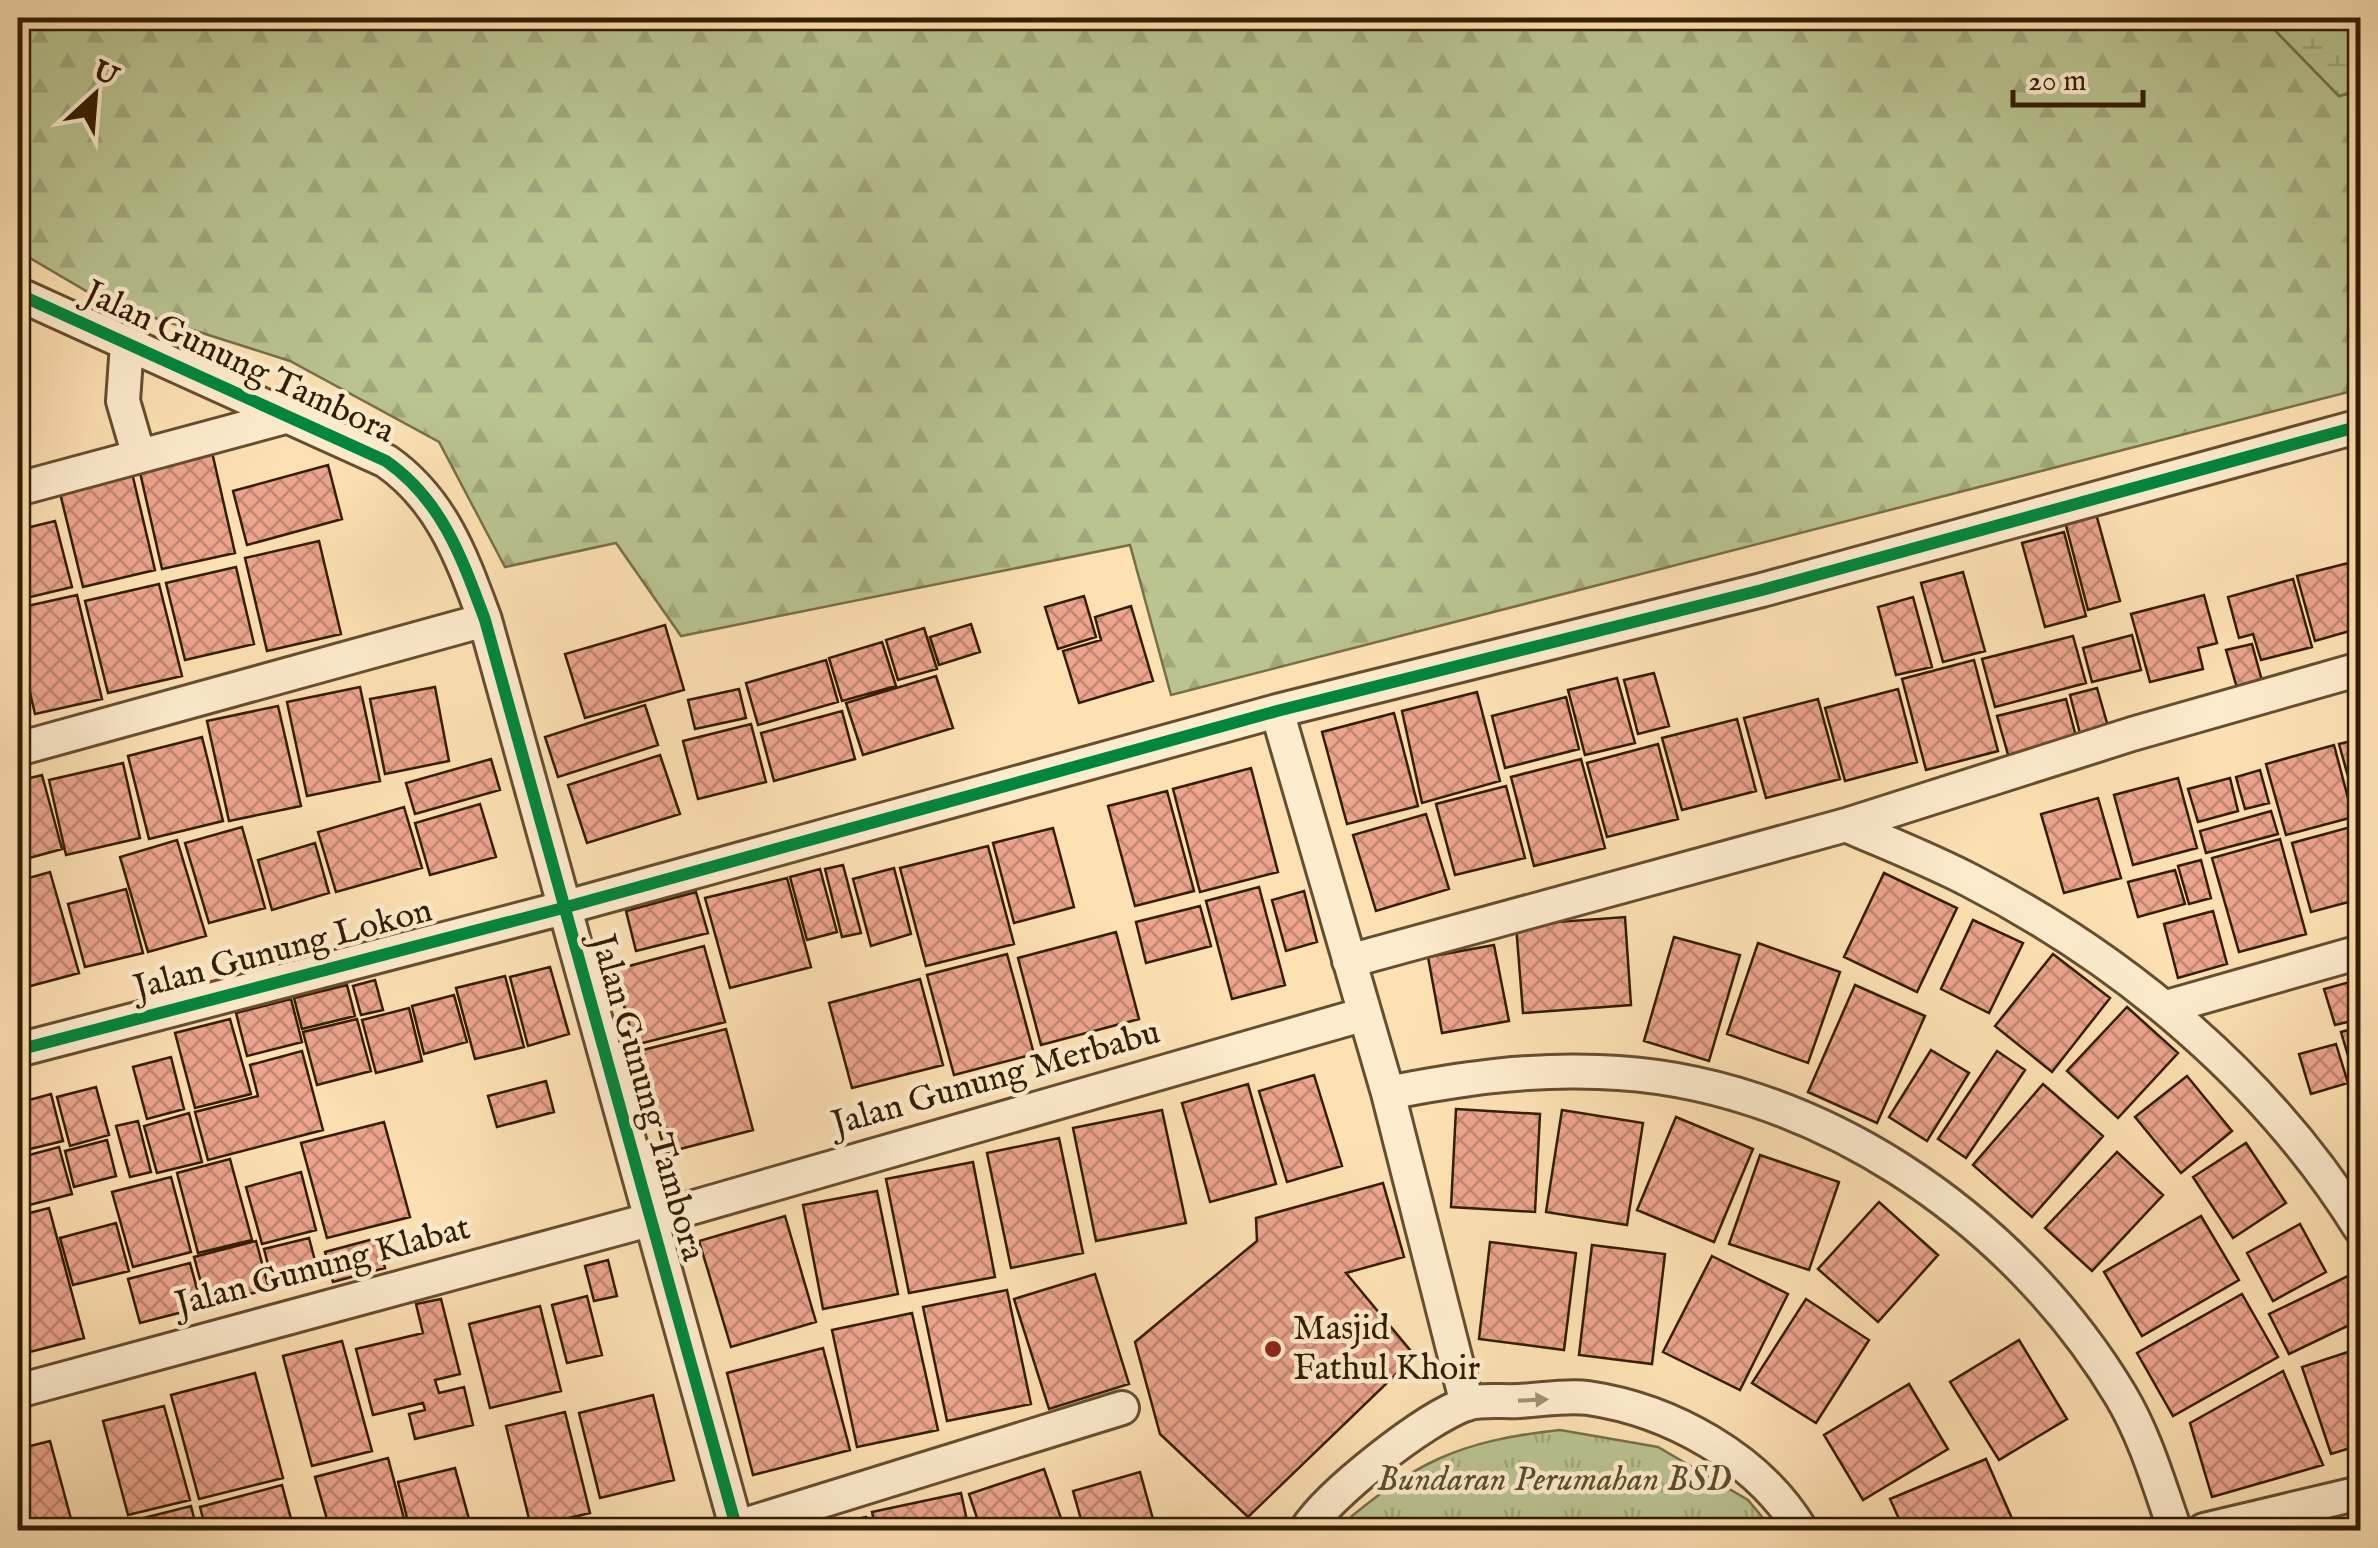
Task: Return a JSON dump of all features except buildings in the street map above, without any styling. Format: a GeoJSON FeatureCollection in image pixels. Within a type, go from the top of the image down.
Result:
{"type":"FeatureCollection","features":[{"type":"Feature","properties":{"kind":"street","name":"Jalan Gunung Tambora"},"geometry":{"type":"LineString","coordinates":[[18,294],[386,462],[412,480],[441,516],[485,620],[734,1530]]}},
{"type":"Feature","properties":{"kind":"street"},"geometry":{"type":"LineString","coordinates":[[126,344],[123,401],[138,456]]}},
{"type":"Feature","properties":{"kind":"street"},"geometry":{"type":"LineString","coordinates":[[18,489],[285,417]]}},
{"type":"Feature","properties":{"kind":"street","name":"Jalan Gunung Lokon"},"geometry":{"type":"LineString","coordinates":[[18,1050],[563,908],[1277,711],[1762,590],[2360,426]]}},
{"type":"Feature","properties":{"kind":"street"},"geometry":{"type":"LineString","coordinates":[[18,749],[485,620]]}},
{"type":"Feature","properties":{"kind":"street"},"geometry":{"type":"LineString","coordinates":[[1349,961],[1846,825],[2132,734],[2360,669]]}},
{"type":"Feature","properties":{"kind":"street"},"geometry":{"type":"LineString","coordinates":[[1277,711],[1388,1093],[1468,1404]]}},
{"type":"Feature","properties":{"kind":"street"},"geometry":{"type":"LineString","coordinates":[[1846,825],[1971,881],[2058,932],[2167,1007],[2218,1053],[2307,1156],[2360,1226]]}},
{"type":"Feature","properties":{"kind":"street"},"geometry":{"type":"LineString","coordinates":[[2167,1007],[2360,952]]}},
{"type":"Feature","properties":{"kind":"street","name":"Jalan Gunung Merbabu"},"geometry":{"type":"LineString","coordinates":[[650,1220],[1364,1014]]}},
{"type":"Feature","properties":{"kind":"street"},"geometry":{"type":"LineString","coordinates":[[1388,1093],[1474,1076],[1603,1072],[1688,1084],[1740,1098],[1893,1161],[1962,1213],[2025,1274],[2081,1340],[2122,1397],[2146,1447],[2175,1530]]}},
{"type":"Feature","properties":{"kind":"street","name":"Jalan Gunung Klabat"},"geometry":{"type":"LineString","coordinates":[[18,1391],[650,1220]]}},
{"type":"Feature","properties":{"kind":"street"},"geometry":{"type":"LineString","coordinates":[[1306,1530],[1375,1460],[1468,1404],[1585,1397],[1687,1427],[1737,1462],[1786,1506],[1801,1530]]}},
{"type":"Feature","properties":{"kind":"street"},"geometry":{"type":"LineString","coordinates":[[734,1530],[1122,1408]]}},
{"type":"Feature","properties":{"kind":"street"},"geometry":{"type":"LineString","coordinates":[[2204,1530],[2360,1493]]}},
{"type":"Feature","properties":{"kind":"green space"},"geometry":{"type":"Polygon","coordinates":[[[18,18],[2263,18],[2339,96],[2360,90],[2360,389],[1171,695],[1130,545],[681,636],[616,543],[505,567],[439,442],[290,361],[105,302],[18,251],[18,18]]]}},
{"type":"Feature","properties":{"kind":"green space"},"geometry":{"type":"Polygon","coordinates":[[[2263,18],[2360,18],[2360,90],[2339,96],[2263,18]]]}},
{"type":"Feature","properties":{"kind":"green space","name":"Bundaran Perumahan BSD"},"geometry":{"type":"Polygon","coordinates":[[[1560,1430],[1658,1447],[1748,1500],[1773,1530],[1335,1530],[1389,1488],[1438,1459],[1492,1441],[1560,1430]]]}},
{"type":"Feature","properties":{"kind":"cycle path"},"geometry":{"type":"LineString","coordinates":[[18,294],[386,461],[422,494],[448,532],[485,620],[737,1530]]}},
{"type":"Feature","properties":{"kind":"cycle path"},"geometry":{"type":"LineString","coordinates":[[18,1050],[563,908],[1277,711],[1762,590],[2360,426]]}},
{"type":"Feature","properties":{"kind":"place","name":"Masjid Fathul Khoir"},"geometry":{"type":"Point","coordinates":[1273,1349]}}]}
